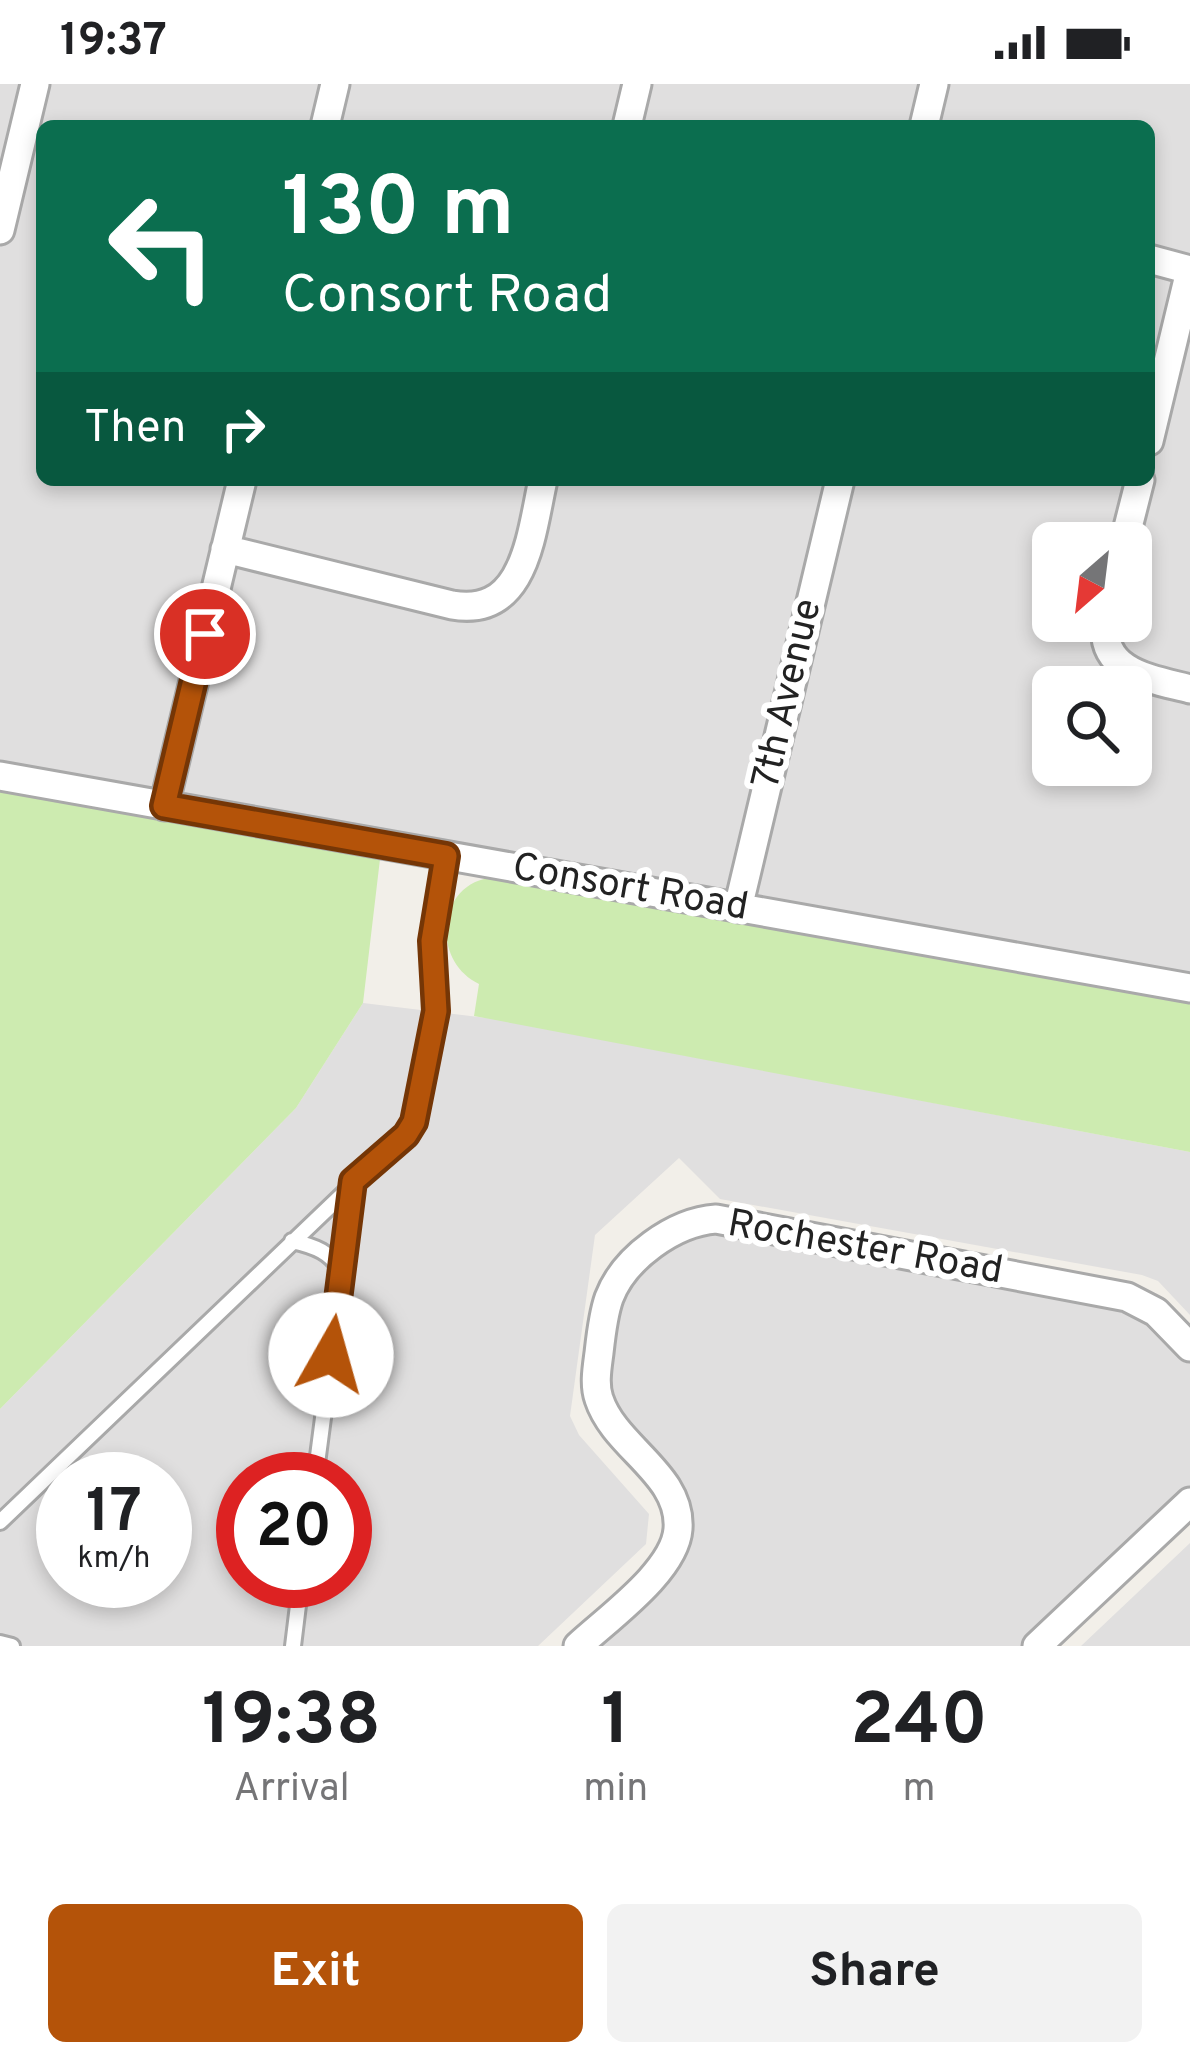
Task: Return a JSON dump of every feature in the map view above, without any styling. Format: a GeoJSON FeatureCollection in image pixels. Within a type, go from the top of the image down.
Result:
{"type":"FeatureCollection","features":[{"type":"Feature","properties":{"kind":"street"},"geometry":{"type":"LineString","coordinates":[[0,230],[35,84]]}},
{"type":"Feature","properties":{"kind":"street"},"geometry":{"type":"LineString","coordinates":[[326,120],[335,84]]}},
{"type":"Feature","properties":{"kind":"street"},"geometry":{"type":"LineString","coordinates":[[628,120],[637,84]]}},
{"type":"Feature","properties":{"kind":"street"},"geometry":{"type":"LineString","coordinates":[[925,120],[934,84]]}},
{"type":"Feature","properties":{"kind":"street"},"geometry":{"type":"LineString","coordinates":[[1155,261],[1190,270],[1155,416]]}},
{"type":"Feature","properties":{"kind":"street"},"geometry":{"type":"LineString","coordinates":[[164,806],[240,486]]}},
{"type":"Feature","properties":{"kind":"street"},"geometry":{"type":"LineString","coordinates":[[225,548],[452,605],[479,606],[504,594],[520,573],[542,486]]}},
{"type":"Feature","properties":{"kind":"street","name":"7th Avenue"},"geometry":{"type":"LineString","coordinates":[[738,908],[839,486]]}},
{"type":"Feature","properties":{"kind":"street"},"geometry":{"type":"LineString","coordinates":[[1129,522],[1138,486]]}},
{"type":"Feature","properties":{"kind":"street"},"geometry":{"type":"LineString","coordinates":[[1106,642],[1119,665],[1140,676],[1190,689]]}},
{"type":"Feature","properties":{"kind":"street","name":"Consort Road"},"geometry":{"type":"LineString","coordinates":[[2,782],[164,806],[1190,988]]}},
{"type":"Feature","properties":{"kind":"street","name":"Rochester Road"},"geometry":{"type":"LineString","coordinates":[[578,1646],[657,1573],[676,1542],[679,1525],[674,1496],[614,1429],[597,1390],[604,1319],[613,1289],[634,1262],[679,1228],[716,1220],[1127,1298],[1156,1312],[1190,1347]]}},
{"type":"Feature","properties":{"kind":"street"},"geometry":{"type":"LineString","coordinates":[[1036,1646],[1190,1502]]}},
{"type":"Feature","properties":{"kind":"lane"},"geometry":{"type":"LineString","coordinates":[[0,1522],[406,1135],[414,1122],[436,1011],[432,941],[446,856]]}},
{"type":"Feature","properties":{"kind":"lane"},"geometry":{"type":"LineString","coordinates":[[319,1452],[353,1181]]}},
{"type":"Feature","properties":{"kind":"lane"},"geometry":{"type":"LineString","coordinates":[[292,1240],[324,1251],[342,1273]]}},
{"type":"Feature","properties":{"kind":"lane"},"geometry":{"type":"LineString","coordinates":[[293,1646],[298,1608]]}},
{"type":"Feature","properties":{"kind":"lane"},"geometry":{"type":"LineString","coordinates":[[0,1642],[13,1646]]}},
{"type":"Feature","properties":{"kind":"shaded area"},"geometry":{"type":"Polygon","coordinates":[[[0,84],[1190,84],[1190,987],[0,775],[0,84]]]}},
{"type":"Feature","properties":{"kind":"shaded area"},"geometry":{"type":"Polygon","coordinates":[[[363,1003],[495,1019],[1190,1152],[1190,1315],[1158,1281],[1142,1275],[720,1199],[679,1158],[595,1235],[570,1416],[579,1435],[649,1514],[646,1544],[538,1646],[0,1646],[0,1409],[296,1108],[363,1003]]]}},
{"type":"Feature","properties":{"kind":"shaded area"},"geometry":{"type":"Polygon","coordinates":[[[687,1225],[1127,1297],[1190,1347],[1190,1502],[1037,1646],[578,1646],[657,1573],[679,1525],[599,1400],[609,1298],[687,1225]]]}},
{"type":"Feature","properties":{"kind":"shaded area"},"geometry":{"type":"Polygon","coordinates":[[[1190,1543],[1190,1646],[1081,1646],[1190,1543]]]}},
{"type":"Feature","properties":{"kind":"green space"},"geometry":{"type":"Polygon","coordinates":[[[0,790],[380,859],[363,1003],[296,1108],[0,1409],[0,790]]]}},
{"type":"Feature","properties":{"kind":"green space"},"geometry":{"type":"Polygon","coordinates":[[[489,878],[1190,1003],[1190,1152],[474,1016],[479,984],[453,959],[446,925],[459,895],[489,878]]]}},
{"type":"Feature","properties":{"kind":"route"},"geometry":{"type":"LineString","coordinates":[[205,634],[164,806],[446,856],[432,941],[436,1011],[413,1127],[353,1181],[331,1355]]}}]}
